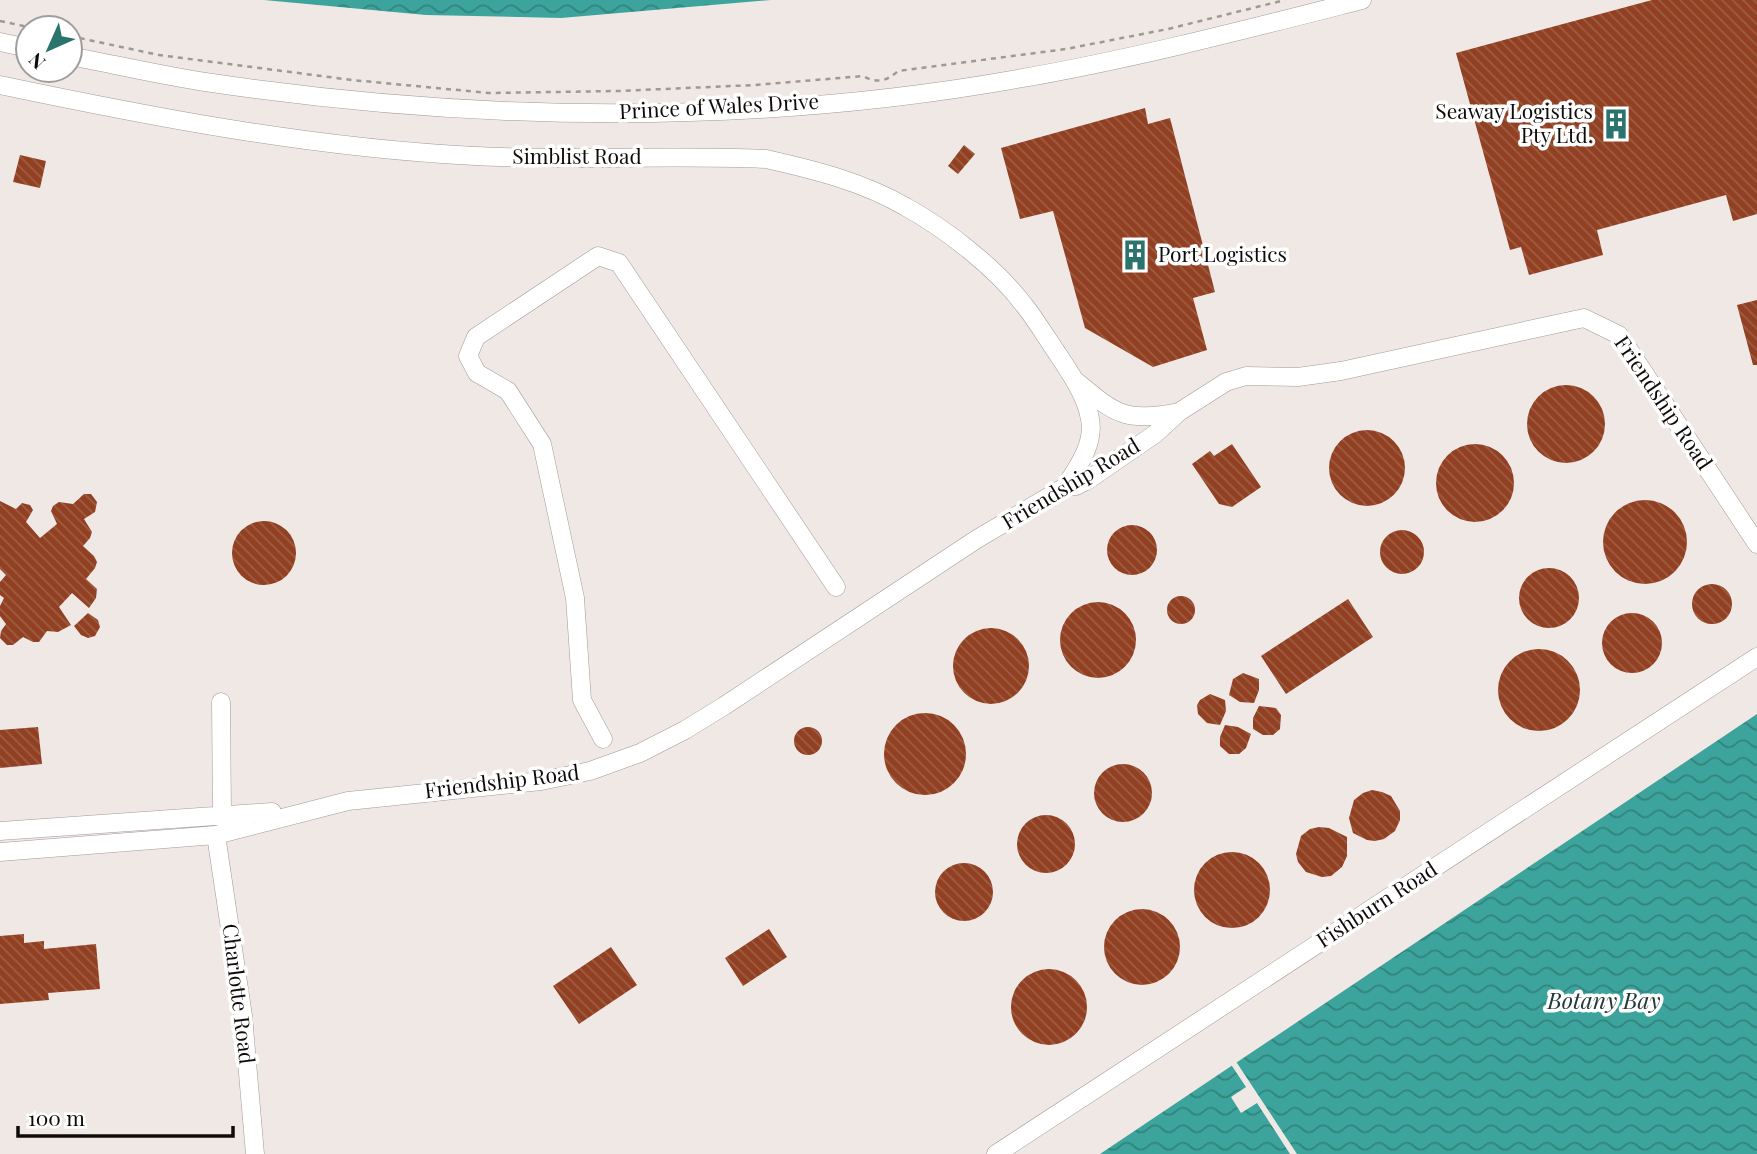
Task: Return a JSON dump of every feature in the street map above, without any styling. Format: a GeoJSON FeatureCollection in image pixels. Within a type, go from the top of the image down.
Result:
{"type":"FeatureCollection","features":[{"type":"Feature","properties":{"kind":"street","name":"Prince of Wales Drive"},"geometry":{"type":"LineString","coordinates":[[84,59],[210,83],[359,100],[487,110],[571,113],[756,109],[883,97],[1014,80],[1120,59],[1362,0]]}},
{"type":"Feature","properties":{"kind":"street","name":"Simblist Road"},"geometry":{"type":"LineString","coordinates":[[0,85],[152,117],[261,136],[475,156],[755,159],[809,169],[860,184],[905,206],[943,229],[982,262],[1023,303],[1075,379],[1090,419],[1090,437],[1082,460],[1065,487]]}},
{"type":"Feature","properties":{"kind":"street"},"geometry":{"type":"LineString","coordinates":[[603,739],[582,700],[575,598],[542,444],[508,391],[477,373],[468,356],[475,337],[598,256],[618,262],[836,587]]}},
{"type":"Feature","properties":{"kind":"street","name":"Friendship Road"},"geometry":{"type":"LineString","coordinates":[[0,852],[216,835],[314,808],[385,795],[541,781],[590,771],[640,753],[724,706],[977,539],[1065,487],[1076,486],[1088,480],[1155,434],[1179,412],[1226,382],[1246,376],[1298,377],[1340,371],[1584,318],[1619,335],[1757,544]]}},
{"type":"Feature","properties":{"kind":"street","name":"Simblist Road"},"geometry":{"type":"LineString","coordinates":[[1075,379],[1107,407],[1129,416],[1142,418],[1179,412]]}},
{"type":"Feature","properties":{"kind":"street","name":"Fishburn Road"},"geometry":{"type":"LineString","coordinates":[[996,1154],[1757,657]]}},
{"type":"Feature","properties":{"kind":"street"},"geometry":{"type":"LineString","coordinates":[[221,702],[222,816]]}},
{"type":"Feature","properties":{"kind":"street","name":"Friendship Road"},"geometry":{"type":"LineString","coordinates":[[0,831],[314,808]]}},
{"type":"Feature","properties":{"kind":"street","name":"Charlotte Road"},"geometry":{"type":"LineString","coordinates":[[216,835],[243,1016],[255,1154]]}},
{"type":"Feature","properties":{"kind":"path"},"geometry":{"type":"LineString","coordinates":[[84,39],[159,55],[352,80],[489,93],[618,91],[755,85],[863,76],[873,82],[889,79],[898,71],[1066,49],[1168,29],[1285,0]]}},
{"type":"Feature","properties":{"kind":"water"},"geometry":{"type":"Polygon","coordinates":[[[264,0],[771,0],[561,18],[426,15],[264,0]]]}},
{"type":"Feature","properties":{"kind":"water","name":"Botany Bay"},"geometry":{"type":"Polygon","coordinates":[[[1757,714],[1757,1154],[1100,1154],[1757,714]]]}},
{"type":"Feature","properties":{"kind":"pier"},"geometry":{"type":"Polygon","coordinates":[[[1235,1060],[1297,1154],[1290,1154],[1257,1103],[1241,1113],[1231,1097],[1246,1087],[1230,1063],[1235,1060]]]}},
{"type":"Feature","properties":{"kind":"building","name":"Seaway Logistics Pty Ltd."},"geometry":{"type":"Polygon","coordinates":[[[1652,0],[1757,0],[1757,214],[1733,221],[1726,195],[1597,230],[1603,255],[1529,275],[1521,247],[1510,250],[1456,53],[1652,0]]]}},
{"type":"Feature","properties":{"kind":"building","name":"Port Logistics"},"geometry":{"type":"Polygon","coordinates":[[[1145,108],[1148,124],[1170,118],[1215,292],[1193,298],[1207,350],[1153,367],[1085,328],[1053,211],[1020,219],[1001,148],[1145,108]]]}},
{"type":"Feature","properties":{"kind":"building"},"geometry":{"type":"Polygon","coordinates":[[[964,145],[975,154],[958,174],[948,166],[964,145]]]}},
{"type":"Feature","properties":{"kind":"building"},"geometry":{"type":"Polygon","coordinates":[[[20,155],[46,161],[40,188],[13,182],[20,155]]]}},
{"type":"Feature","properties":{"kind":"building"},"geometry":{"type":"Polygon","coordinates":[[[1757,300],[1757,365],[1753,365],[1737,305],[1757,300]]]}},
{"type":"Feature","properties":{"kind":"building"},"geometry":{"type":"Polygon","coordinates":[[[1558,385],[1574,385],[1588,391],[1599,402],[1605,416],[1605,432],[1599,446],[1588,457],[1574,463],[1558,463],[1544,457],[1533,446],[1527,432],[1527,416],[1533,402],[1544,391],[1558,385]]]}},
{"type":"Feature","properties":{"kind":"building"},"geometry":{"type":"Polygon","coordinates":[[[1367,430],[1382,433],[1394,441],[1402,453],[1405,468],[1402,483],[1394,495],[1382,503],[1367,506],[1352,503],[1340,495],[1332,483],[1329,468],[1332,453],[1340,441],[1352,433],[1367,430]]]}},
{"type":"Feature","properties":{"kind":"building"},"geometry":{"type":"Polygon","coordinates":[[[1232,444],[1261,487],[1232,507],[1219,504],[1192,464],[1210,451],[1214,456],[1232,444]]]}},
{"type":"Feature","properties":{"kind":"building"},"geometry":{"type":"Polygon","coordinates":[[[1475,444],[1490,447],[1503,455],[1511,468],[1514,483],[1511,498],[1503,511],[1490,519],[1475,522],[1460,519],[1447,511],[1439,498],[1436,483],[1439,468],[1447,455],[1460,447],[1475,444]]]}},
{"type":"Feature","properties":{"kind":"building"},"geometry":{"type":"Polygon","coordinates":[[[84,494],[91,494],[97,502],[95,512],[84,519],[92,532],[83,546],[97,562],[86,579],[97,589],[96,598],[89,608],[72,593],[59,607],[71,625],[58,632],[47,631],[39,642],[23,637],[13,645],[7,645],[0,638],[6,624],[0,616],[0,606],[4,598],[0,595],[0,582],[6,575],[0,569],[0,501],[16,509],[22,503],[30,505],[33,510],[26,522],[40,538],[57,524],[51,511],[53,506],[59,502],[73,504],[84,494]]]}},
{"type":"Feature","properties":{"kind":"building"},"geometry":{"type":"Polygon","coordinates":[[[1645,500],[1668,507],[1680,519],[1687,542],[1680,565],[1668,577],[1645,584],[1622,577],[1610,565],[1603,542],[1610,519],[1622,507],[1645,500]]]}},
{"type":"Feature","properties":{"kind":"building"},"geometry":{"type":"Polygon","coordinates":[[[264,521],[276,523],[287,530],[294,541],[294,565],[287,576],[276,583],[264,585],[252,583],[241,576],[234,565],[232,553],[234,541],[241,530],[252,523],[264,521]]]}},
{"type":"Feature","properties":{"kind":"building"},"geometry":{"type":"Polygon","coordinates":[[[1132,525],[1150,532],[1157,550],[1150,568],[1132,575],[1114,568],[1107,550],[1114,532],[1132,525]]]}},
{"type":"Feature","properties":{"kind":"building"},"geometry":{"type":"Polygon","coordinates":[[[1402,530],[1418,536],[1424,552],[1418,568],[1402,574],[1386,568],[1380,552],[1386,536],[1402,530]]]}},
{"type":"Feature","properties":{"kind":"building"},"geometry":{"type":"Polygon","coordinates":[[[1549,568],[1570,577],[1579,598],[1570,619],[1549,628],[1528,619],[1519,598],[1528,577],[1549,568]]]}},
{"type":"Feature","properties":{"kind":"building"},"geometry":{"type":"Polygon","coordinates":[[[1712,584],[1720,585],[1726,590],[1731,596],[1731,612],[1726,618],[1720,623],[1712,624],[1704,623],[1698,618],[1693,612],[1692,604],[1693,596],[1698,590],[1704,585],[1712,584]]]}},
{"type":"Feature","properties":{"kind":"building"},"geometry":{"type":"Polygon","coordinates":[[[1181,596],[1191,600],[1195,610],[1191,620],[1181,624],[1171,620],[1167,610],[1171,600],[1181,596]]]}},
{"type":"Feature","properties":{"kind":"building"},"geometry":{"type":"Polygon","coordinates":[[[1348,599],[1373,637],[1286,694],[1261,656],[1348,599]]]}},
{"type":"Feature","properties":{"kind":"building"},"geometry":{"type":"Polygon","coordinates":[[[1098,602],[1113,605],[1125,613],[1133,625],[1136,640],[1133,655],[1125,667],[1113,675],[1098,678],[1083,675],[1071,667],[1063,655],[1060,640],[1063,625],[1071,613],[1083,605],[1098,602]]]}},
{"type":"Feature","properties":{"kind":"building"},"geometry":{"type":"Polygon","coordinates":[[[88,613],[98,620],[100,627],[95,636],[88,638],[81,635],[74,626],[88,613]]]}},
{"type":"Feature","properties":{"kind":"building"},"geometry":{"type":"Polygon","coordinates":[[[1632,613],[1644,615],[1657,626],[1662,643],[1660,655],[1649,668],[1632,673],[1620,671],[1607,660],[1602,643],[1604,631],[1615,618],[1632,613]]]}},
{"type":"Feature","properties":{"kind":"building"},"geometry":{"type":"Polygon","coordinates":[[[991,628],[1006,631],[1018,639],[1026,651],[1029,666],[1026,681],[1018,693],[1006,701],[991,704],[976,701],[964,693],[956,681],[953,666],[956,651],[964,639],[976,631],[991,628]]]}},
{"type":"Feature","properties":{"kind":"building"},"geometry":{"type":"Polygon","coordinates":[[[1539,649],[1555,652],[1568,661],[1577,674],[1580,690],[1577,706],[1568,719],[1555,728],[1539,731],[1523,728],[1510,719],[1501,706],[1498,690],[1501,674],[1510,661],[1523,652],[1539,649]]]}},
{"type":"Feature","properties":{"kind":"building"},"geometry":{"type":"Polygon","coordinates":[[[1243,673],[1259,679],[1259,690],[1254,703],[1240,702],[1229,695],[1233,679],[1243,673]]]}},
{"type":"Feature","properties":{"kind":"building"},"geometry":{"type":"Polygon","coordinates":[[[1210,694],[1225,700],[1226,711],[1220,725],[1207,723],[1198,714],[1197,705],[1200,700],[1210,694]]]}},
{"type":"Feature","properties":{"kind":"building"},"geometry":{"type":"Polygon","coordinates":[[[1259,706],[1276,708],[1281,715],[1280,729],[1273,735],[1263,735],[1253,729],[1253,718],[1259,706]]]}},
{"type":"Feature","properties":{"kind":"building"},"geometry":{"type":"Polygon","coordinates":[[[925,713],[941,716],[954,725],[963,738],[966,754],[963,770],[954,783],[941,792],[925,795],[909,792],[896,783],[887,770],[884,754],[887,738],[896,725],[909,716],[925,713]]]}},
{"type":"Feature","properties":{"kind":"building"},"geometry":{"type":"Polygon","coordinates":[[[1225,725],[1238,727],[1251,734],[1246,748],[1239,754],[1229,754],[1220,746],[1225,725]]]}},
{"type":"Feature","properties":{"kind":"building"},"geometry":{"type":"Polygon","coordinates":[[[38,727],[42,764],[0,768],[0,730],[38,727]]]}},
{"type":"Feature","properties":{"kind":"building"},"geometry":{"type":"Polygon","coordinates":[[[808,727],[818,731],[822,741],[818,751],[808,755],[798,751],[794,741],[798,731],[808,727]]]}},
{"type":"Feature","properties":{"kind":"building"},"geometry":{"type":"Polygon","coordinates":[[[1117,764],[1129,764],[1144,772],[1152,787],[1152,799],[1144,814],[1129,822],[1117,822],[1102,814],[1094,799],[1094,787],[1102,772],[1117,764]]]}},
{"type":"Feature","properties":{"kind":"building"},"geometry":{"type":"Polygon","coordinates":[[[1372,790],[1391,796],[1400,811],[1400,820],[1395,831],[1384,839],[1375,841],[1353,833],[1349,818],[1354,800],[1372,790]]]}},
{"type":"Feature","properties":{"kind":"building"},"geometry":{"type":"Polygon","coordinates":[[[1040,815],[1052,815],[1067,823],[1075,838],[1075,850],[1067,865],[1052,873],[1040,873],[1025,865],[1017,850],[1017,838],[1025,823],[1040,815]]]}},
{"type":"Feature","properties":{"kind":"building"},"geometry":{"type":"Polygon","coordinates":[[[1329,828],[1347,837],[1347,856],[1342,867],[1331,876],[1322,877],[1306,872],[1298,862],[1296,854],[1301,836],[1310,829],[1329,828]]]}},
{"type":"Feature","properties":{"kind":"building"},"geometry":{"type":"Polygon","coordinates":[[[1232,852],[1247,855],[1259,863],[1267,875],[1270,890],[1267,905],[1259,917],[1247,925],[1232,928],[1217,925],[1205,917],[1197,905],[1194,890],[1197,875],[1205,863],[1217,855],[1232,852]]]}},
{"type":"Feature","properties":{"kind":"building"},"geometry":{"type":"Polygon","coordinates":[[[958,863],[970,863],[985,871],[993,886],[993,898],[985,913],[970,921],[958,921],[943,913],[935,898],[935,886],[943,871],[958,863]]]}},
{"type":"Feature","properties":{"kind":"building"},"geometry":{"type":"Polygon","coordinates":[[[1142,909],[1157,912],[1169,920],[1177,932],[1180,947],[1177,962],[1169,974],[1157,982],[1142,985],[1127,982],[1115,974],[1107,962],[1104,947],[1107,932],[1115,920],[1127,912],[1142,909]]]}},
{"type":"Feature","properties":{"kind":"building"},"geometry":{"type":"Polygon","coordinates":[[[769,929],[787,957],[743,986],[725,958],[769,929]]]}},
{"type":"Feature","properties":{"kind":"building"},"geometry":{"type":"Polygon","coordinates":[[[24,934],[24,943],[44,941],[44,949],[96,944],[100,989],[48,993],[49,1000],[0,1004],[0,936],[24,934]]]}},
{"type":"Feature","properties":{"kind":"building"},"geometry":{"type":"Polygon","coordinates":[[[611,947],[637,985],[579,1024],[553,986],[611,947]]]}},
{"type":"Feature","properties":{"kind":"building"},"geometry":{"type":"Polygon","coordinates":[[[1049,969],[1064,972],[1076,980],[1084,992],[1087,1007],[1084,1022],[1076,1034],[1064,1042],[1049,1045],[1034,1042],[1022,1034],[1014,1022],[1011,1007],[1014,992],[1022,980],[1034,972],[1049,969]]]}},
{"type":"Feature","properties":{"kind":"place","name":"Seaway Logistics Pty Ltd."},"geometry":{"type":"Point","coordinates":[1616,124]}},
{"type":"Feature","properties":{"kind":"place","name":"Port Logistics"},"geometry":{"type":"Point","coordinates":[1135,255]}}]}
